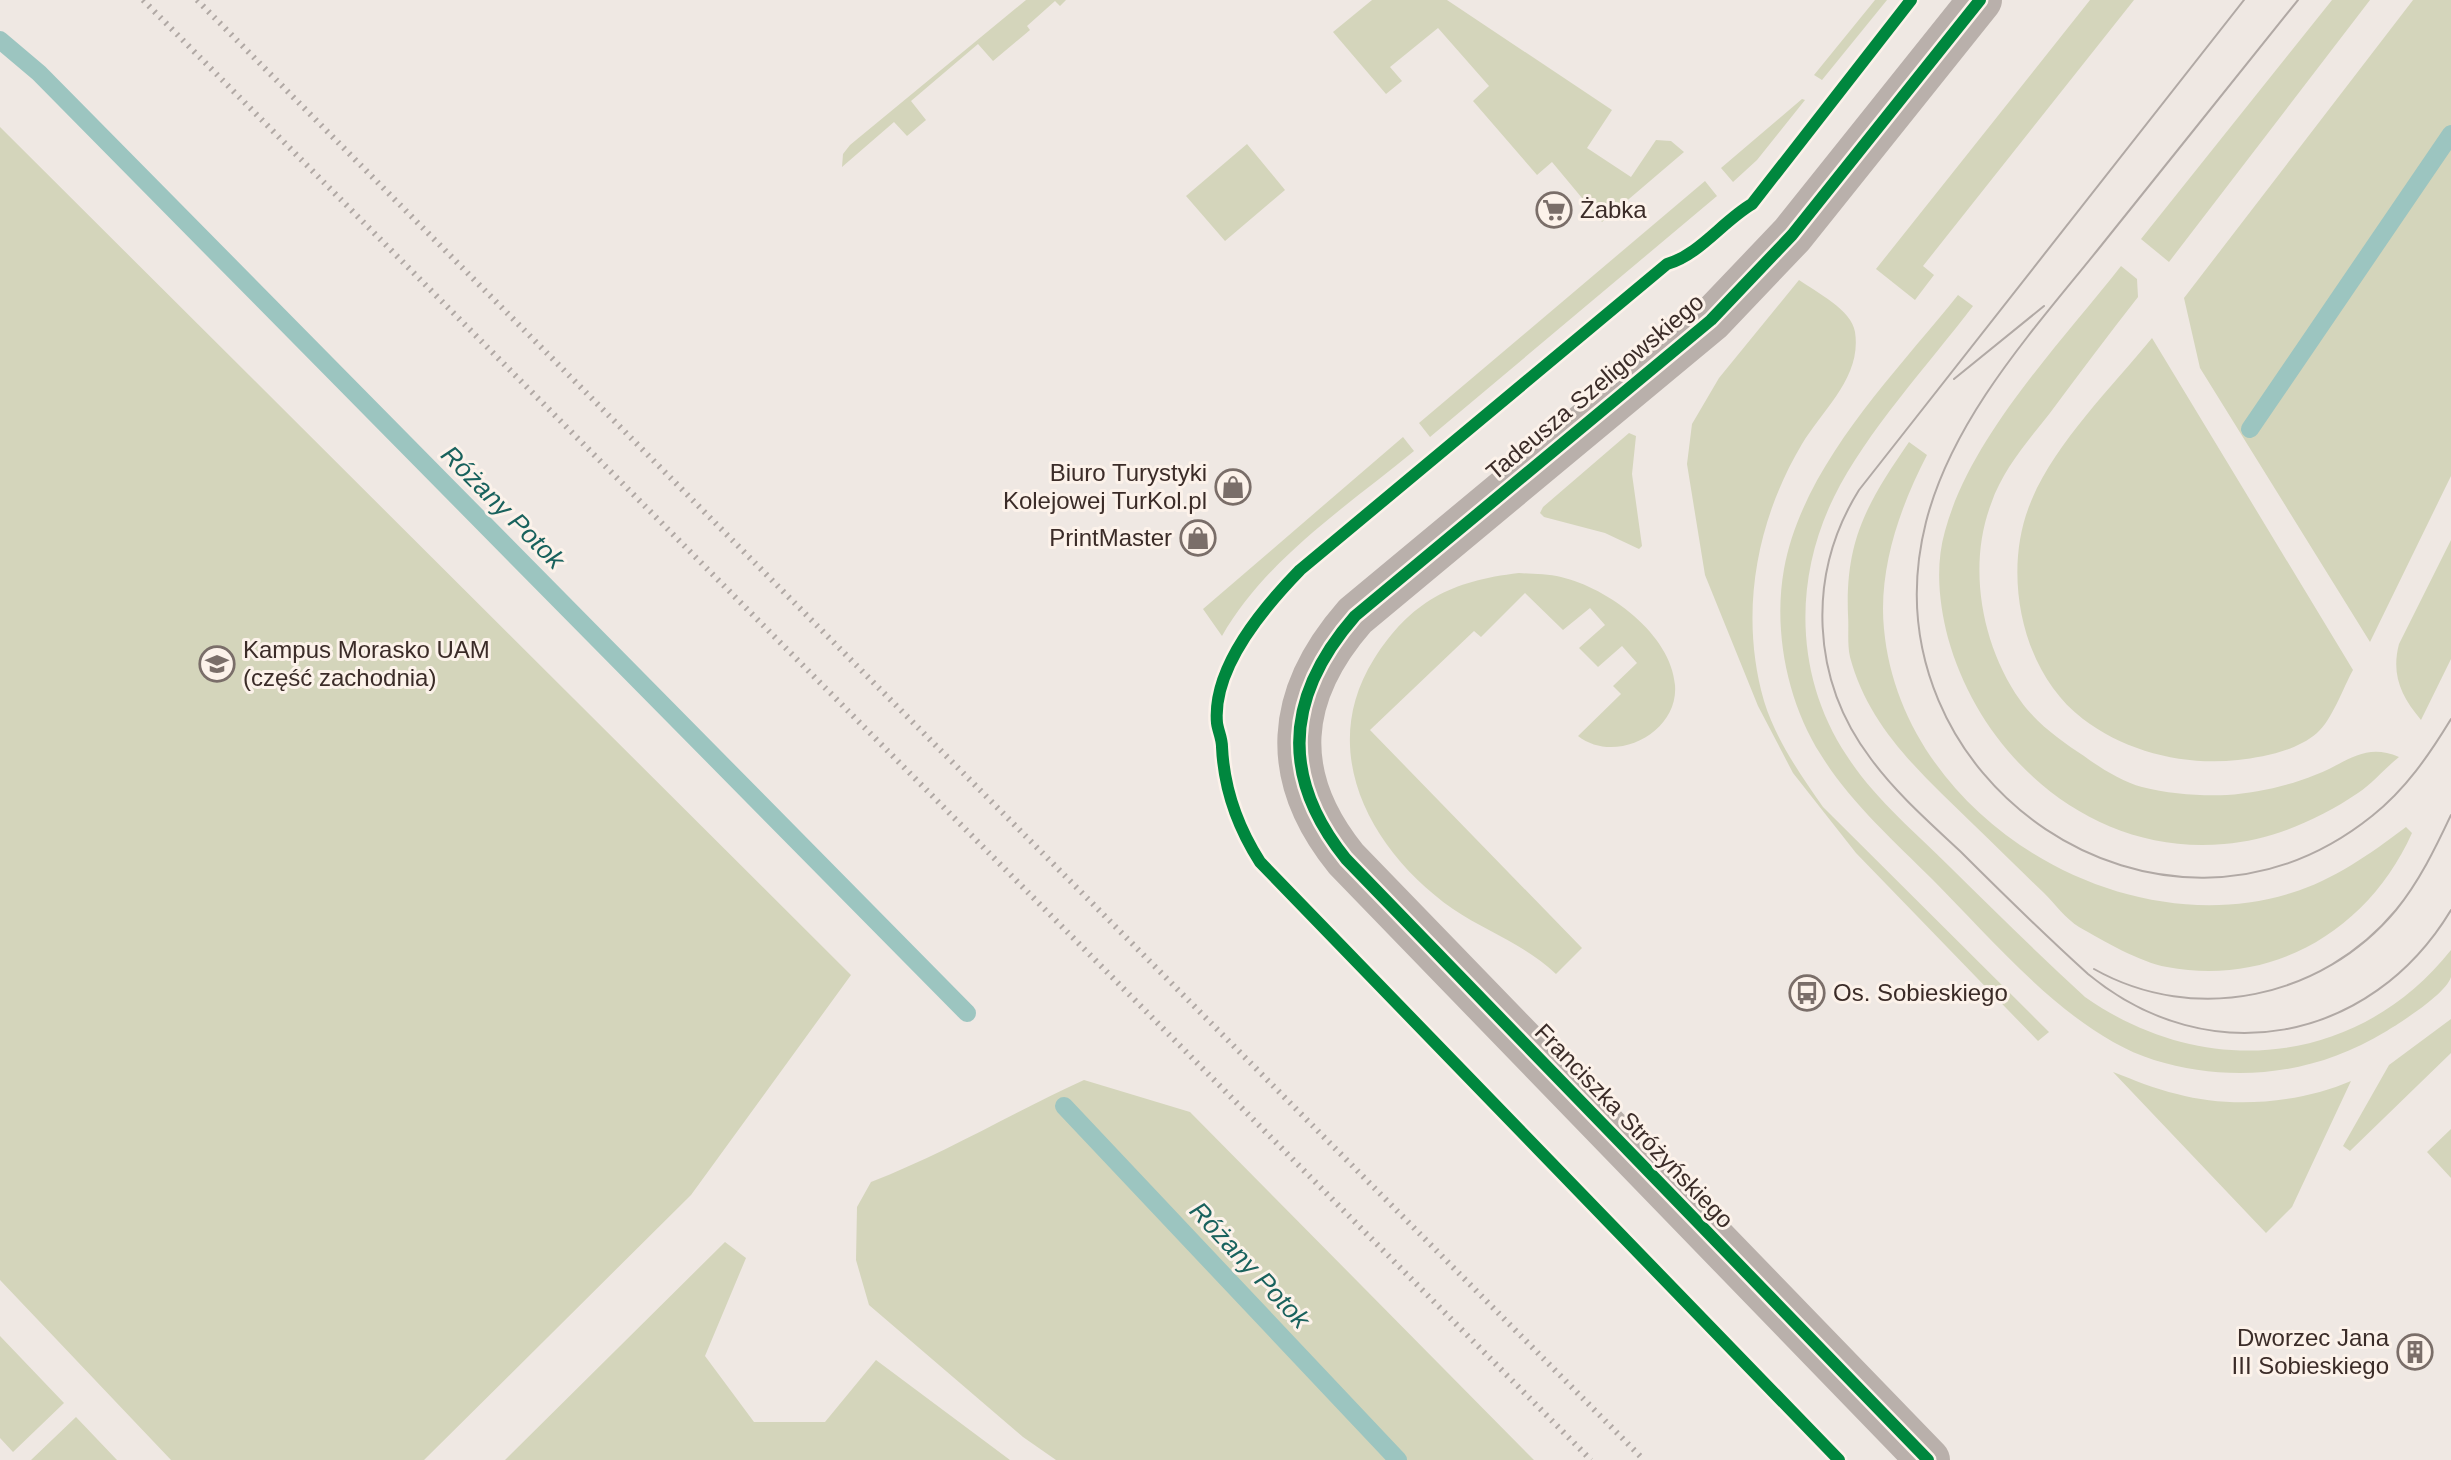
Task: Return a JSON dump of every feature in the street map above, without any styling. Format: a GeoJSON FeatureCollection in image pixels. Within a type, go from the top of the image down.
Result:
{"type":"FeatureCollection","features":[{"type":"Feature","properties":{"kind":"street","name":"Tadeusza Szeligowskiego"},"geometry":{"type":"LineString","coordinates":[[1316,816],[1300,759],[1299,719],[1319,663],[1334,640],[1355,616],[1723,309],[1792,235],[1980,0]]}},
{"type":"Feature","properties":{"kind":"street","name":"Franciszka Stróżyńskiego"},"geometry":{"type":"LineString","coordinates":[[1316,816],[1337,847],[1379,894],[1928,1460]]}},
{"type":"Feature","properties":{"kind":"green space"},"geometry":{"type":"Polygon","coordinates":[[[1026,0],[1066,0],[1060,6],[1055,1],[1027,26],[1030,30],[993,61],[978,44],[911,101],[926,120],[907,136],[894,122],[842,167],[843,154],[850,145],[1026,0]]]}},
{"type":"Feature","properties":{"kind":"green space"},"geometry":{"type":"Polygon","coordinates":[[[1372,0],[1447,0],[1612,110],[1587,148],[1631,177],[1656,140],[1671,141],[1684,152],[1602,222],[1552,162],[1537,175],[1473,101],[1489,86],[1438,28],[1390,67],[1402,81],[1386,94],[1333,32],[1372,0]]]}},
{"type":"Feature","properties":{"kind":"green space"},"geometry":{"type":"Polygon","coordinates":[[[1875,0],[1887,0],[1822,80],[1814,75],[1875,0]]]}},
{"type":"Feature","properties":{"kind":"green space"},"geometry":{"type":"Polygon","coordinates":[[[2090,0],[2134,0],[1923,266],[1934,275],[1915,300],[1876,269],[2090,0]]]}},
{"type":"Feature","properties":{"kind":"green space"},"geometry":{"type":"Polygon","coordinates":[[[2332,0],[2370,0],[2169,262],[2141,239],[2332,0]]]}},
{"type":"Feature","properties":{"kind":"green space"},"geometry":{"type":"Polygon","coordinates":[[[2413,0],[2451,0],[2451,476],[2370,642],[2200,368],[2184,298],[2413,0]]]}},
{"type":"Feature","properties":{"kind":"green space"},"geometry":{"type":"Polygon","coordinates":[[[1802,99],[1805,100],[1757,160],[1733,182],[1721,168],[1802,99]]]}},
{"type":"Feature","properties":{"kind":"green space","name":"Kampus Morasko UAM (część zachodnia)"},"geometry":{"type":"Polygon","coordinates":[[[0,127],[851,975],[691,1195],[424,1460],[171,1460],[0,1280],[0,127]]]}},
{"type":"Feature","properties":{"kind":"green space"},"geometry":{"type":"Polygon","coordinates":[[[1247,144],[1285,190],[1225,241],[1186,196],[1247,144]]]}},
{"type":"Feature","properties":{"kind":"green space"},"geometry":{"type":"Polygon","coordinates":[[[1705,181],[1717,196],[1430,437],[1419,423],[1705,181]]]}},
{"type":"Feature","properties":{"kind":"green space"},"geometry":{"type":"Polygon","coordinates":[[[2121,266],[2137,279],[2138,297],[2017,456],[1991,504],[1980,554],[1982,605],[1988,631],[2007,679],[2034,716],[2058,738],[2097,765],[2142,787],[2184,794],[2238,794],[2294,782],[2365,753],[2387,753],[2399,757],[2343,803],[2311,820],[2260,838],[2224,844],[2176,844],[2131,834],[2089,816],[2050,791],[2016,760],[1987,723],[1964,682],[1948,638],[1940,598],[1939,571],[1945,531],[1958,495],[1975,460],[2020,391],[2121,266]]]}},
{"type":"Feature","properties":{"kind":"green space"},"geometry":{"type":"Polygon","coordinates":[[[1799,280],[1847,316],[1855,332],[1856,348],[1847,378],[1802,444],[1786,474],[1763,536],[1756,569],[1753,635],[1764,701],[1782,743],[1823,807],[2049,1032],[2038,1041],[1856,853],[1793,773],[1758,706],[1705,575],[1687,464],[1692,424],[1719,378],[1799,280]]]}},
{"type":"Feature","properties":{"kind":"green space"},"geometry":{"type":"Polygon","coordinates":[[[1958,295],[1973,306],[1880,423],[1847,473],[1821,529],[1811,562],[1806,595],[1809,662],[1830,726],[1858,771],[1896,814],[2085,997],[2131,1024],[2180,1042],[2229,1050],[2278,1049],[2326,1038],[2371,1019],[2413,989],[2451,950],[2451,977],[2441,992],[2422,1008],[2358,1047],[2302,1066],[2243,1073],[2184,1067],[2154,1060],[2123,1047],[2092,1029],[2034,983],[1873,820],[1845,789],[1809,734],[1791,689],[1780,616],[1784,569],[1794,531],[1810,494],[1854,423],[1958,295]]]}},
{"type":"Feature","properties":{"kind":"green space"},"geometry":{"type":"Polygon","coordinates":[[[2152,338],[2353,670],[2332,712],[2317,733],[2279,752],[2238,760],[2197,761],[2157,754],[2118,740],[2083,719],[2062,699],[2032,649],[2023,620],[2018,590],[2018,560],[2022,531],[2040,482],[2068,438],[2152,338]]]}},
{"type":"Feature","properties":{"kind":"green space"},"geometry":{"type":"Polygon","coordinates":[[[1629,433],[1636,436],[1632,474],[1642,546],[1639,549],[1605,533],[1544,517],[1540,513],[1543,507],[1629,433]]]}},
{"type":"Feature","properties":{"kind":"green space"},"geometry":{"type":"Polygon","coordinates":[[[1403,437],[1414,451],[1284,558],[1240,608],[1222,636],[1203,609],[1403,437]]]}},
{"type":"Feature","properties":{"kind":"green space"},"geometry":{"type":"Polygon","coordinates":[[[1909,442],[1927,455],[1893,539],[1884,584],[1884,629],[1899,696],[1930,756],[1974,808],[2029,851],[2090,882],[2156,901],[2224,905],[2307,888],[2351,865],[2406,827],[2412,833],[2394,867],[2371,897],[2344,923],[2314,944],[2280,959],[2244,968],[2206,971],[2145,961],[2074,924],[1900,750],[1870,707],[1850,657],[1848,588],[1850,564],[1862,522],[1909,442]]]}},
{"type":"Feature","properties":{"kind":"green space"},"geometry":{"type":"Polygon","coordinates":[[[2451,540],[2451,659],[2421,720],[2400,685],[2397,655],[2399,644],[2451,540]]]}},
{"type":"Feature","properties":{"kind":"green space"},"geometry":{"type":"Polygon","coordinates":[[[1519,573],[1556,576],[1598,591],[1650,631],[1671,666],[1675,685],[1667,717],[1656,730],[1626,745],[1609,747],[1593,744],[1578,736],[1621,694],[1613,686],[1637,663],[1622,646],[1598,667],[1579,648],[1605,625],[1590,608],[1563,630],[1525,593],[1481,637],[1474,631],[1370,730],[1582,948],[1556,974],[1532,955],[1453,909],[1424,886],[1399,860],[1377,830],[1361,798],[1352,765],[1350,730],[1357,694],[1388,639],[1418,608],[1435,597],[1473,582],[1519,573]]]}},
{"type":"Feature","properties":{"kind":"green space"},"geometry":{"type":"Polygon","coordinates":[[[2451,1019],[2451,1053],[2350,1151],[2343,1146],[2389,1065],[2451,1019]]]}},
{"type":"Feature","properties":{"kind":"green space"},"geometry":{"type":"Polygon","coordinates":[[[2113,1072],[2198,1099],[2243,1102],[2288,1099],[2351,1081],[2292,1207],[2266,1233],[2113,1072]]]}},
{"type":"Feature","properties":{"kind":"green space"},"geometry":{"type":"Polygon","coordinates":[[[1084,1080],[1190,1112],[1534,1460],[1056,1460],[1023,1437],[869,1305],[856,1260],[857,1207],[871,1182],[925,1159],[1084,1080]]]}},
{"type":"Feature","properties":{"kind":"green space"},"geometry":{"type":"Polygon","coordinates":[[[2451,1129],[2451,1178],[2427,1152],[2451,1129]]]}},
{"type":"Feature","properties":{"kind":"green space"},"geometry":{"type":"Polygon","coordinates":[[[725,1242],[746,1258],[705,1356],[754,1422],[825,1422],[876,1360],[1010,1460],[505,1460],[725,1242]]]}},
{"type":"Feature","properties":{"kind":"green space"},"geometry":{"type":"Polygon","coordinates":[[[0,1336],[64,1403],[13,1452],[0,1438],[0,1336]]]}},
{"type":"Feature","properties":{"kind":"green space"},"geometry":{"type":"Polygon","coordinates":[[[76,1417],[117,1460],[31,1460],[76,1417]]]}},
{"type":"Feature","properties":{"kind":"waterway","name":"Różany Potok"},"geometry":{"type":"LineString","coordinates":[[0,40],[39,73],[967,1013]]}},
{"type":"Feature","properties":{"kind":"waterway"},"geometry":{"type":"LineString","coordinates":[[2250,429],[2451,134]]}},
{"type":"Feature","properties":{"kind":"waterway","name":"Różany Potok"},"geometry":{"type":"LineString","coordinates":[[1064,1106],[1398,1460]]}},
{"type":"Feature","properties":{"kind":"tram line"},"geometry":{"type":"LineString","coordinates":[[2244,0],[1859,490],[1842,523],[1830,557],[1824,592],[1823,627],[1827,662],[1836,696],[1851,728],[1891,784],[2088,974],[2135,1005],[2185,1025],[2235,1033],[2285,1029],[2333,1015],[2378,990],[2417,955],[2451,910]]}},
{"type":"Feature","properties":{"kind":"tram line"},"geometry":{"type":"LineString","coordinates":[[2298,0],[2028,336],[1978,407],[1939,482],[1926,522],[1918,616],[1939,701],[1983,773],[2046,829],[2121,865],[2204,878],[2290,862],[2372,816],[2384,806],[2416,771],[2451,719]]}},
{"type":"Feature","properties":{"kind":"tram line"},"geometry":{"type":"LineString","coordinates":[[1954,379],[2044,306]]}},
{"type":"Feature","properties":{"kind":"tram line"},"geometry":{"type":"LineString","coordinates":[[2094,969],[2133,986],[2174,996],[2215,999],[2256,994],[2295,982],[2332,964],[2366,940],[2396,910],[2420,876],[2451,815]]}},
{"type":"Feature","properties":{"kind":"railway"},"geometry":{"type":"LineString","coordinates":[[143,0],[1591,1460]]}},
{"type":"Feature","properties":{"kind":"railway"},"geometry":{"type":"LineString","coordinates":[[197,0],[1644,1460]]}},
{"type":"Feature","properties":{"kind":"cycle path"},"geometry":{"type":"LineString","coordinates":[[1839,1460],[1260,862],[1238,821],[1229,793],[1217,723],[1218,702],[1232,659],[1244,639],[1257,619],[1300,570],[1667,264],[1700,246],[1752,204],[1911,0]]}},
{"type":"Feature","properties":{"kind":"cycle path"},"geometry":{"type":"LineString","coordinates":[[1928,1460],[1346,859],[1324,828],[1309,797],[1301,766],[1300,736],[1304,706],[1315,676],[1332,646],[1355,616],[1711,320],[1792,235],[1980,0]]}},
{"type":"Feature","properties":{"kind":"place","name":"Żabka"},"geometry":{"type":"Point","coordinates":[1554,210]}},
{"type":"Feature","properties":{"kind":"place","name":"Biuro Turystyki Kolejowej TurKol.pl"},"geometry":{"type":"Point","coordinates":[1233,487]}},
{"type":"Feature","properties":{"kind":"place","name":"PrintMaster"},"geometry":{"type":"Point","coordinates":[1198,538]}},
{"type":"Feature","properties":{"kind":"place","name":"Kampus Morasko UAM (część zachodnia)"},"geometry":{"type":"Point","coordinates":[217,664]}},
{"type":"Feature","properties":{"kind":"place","name":"Os. Sobieskiego"},"geometry":{"type":"Point","coordinates":[1807,993]}},
{"type":"Feature","properties":{"kind":"place","name":"Dworzec Jana III Sobieskiego"},"geometry":{"type":"Point","coordinates":[2415,1352]}}]}
